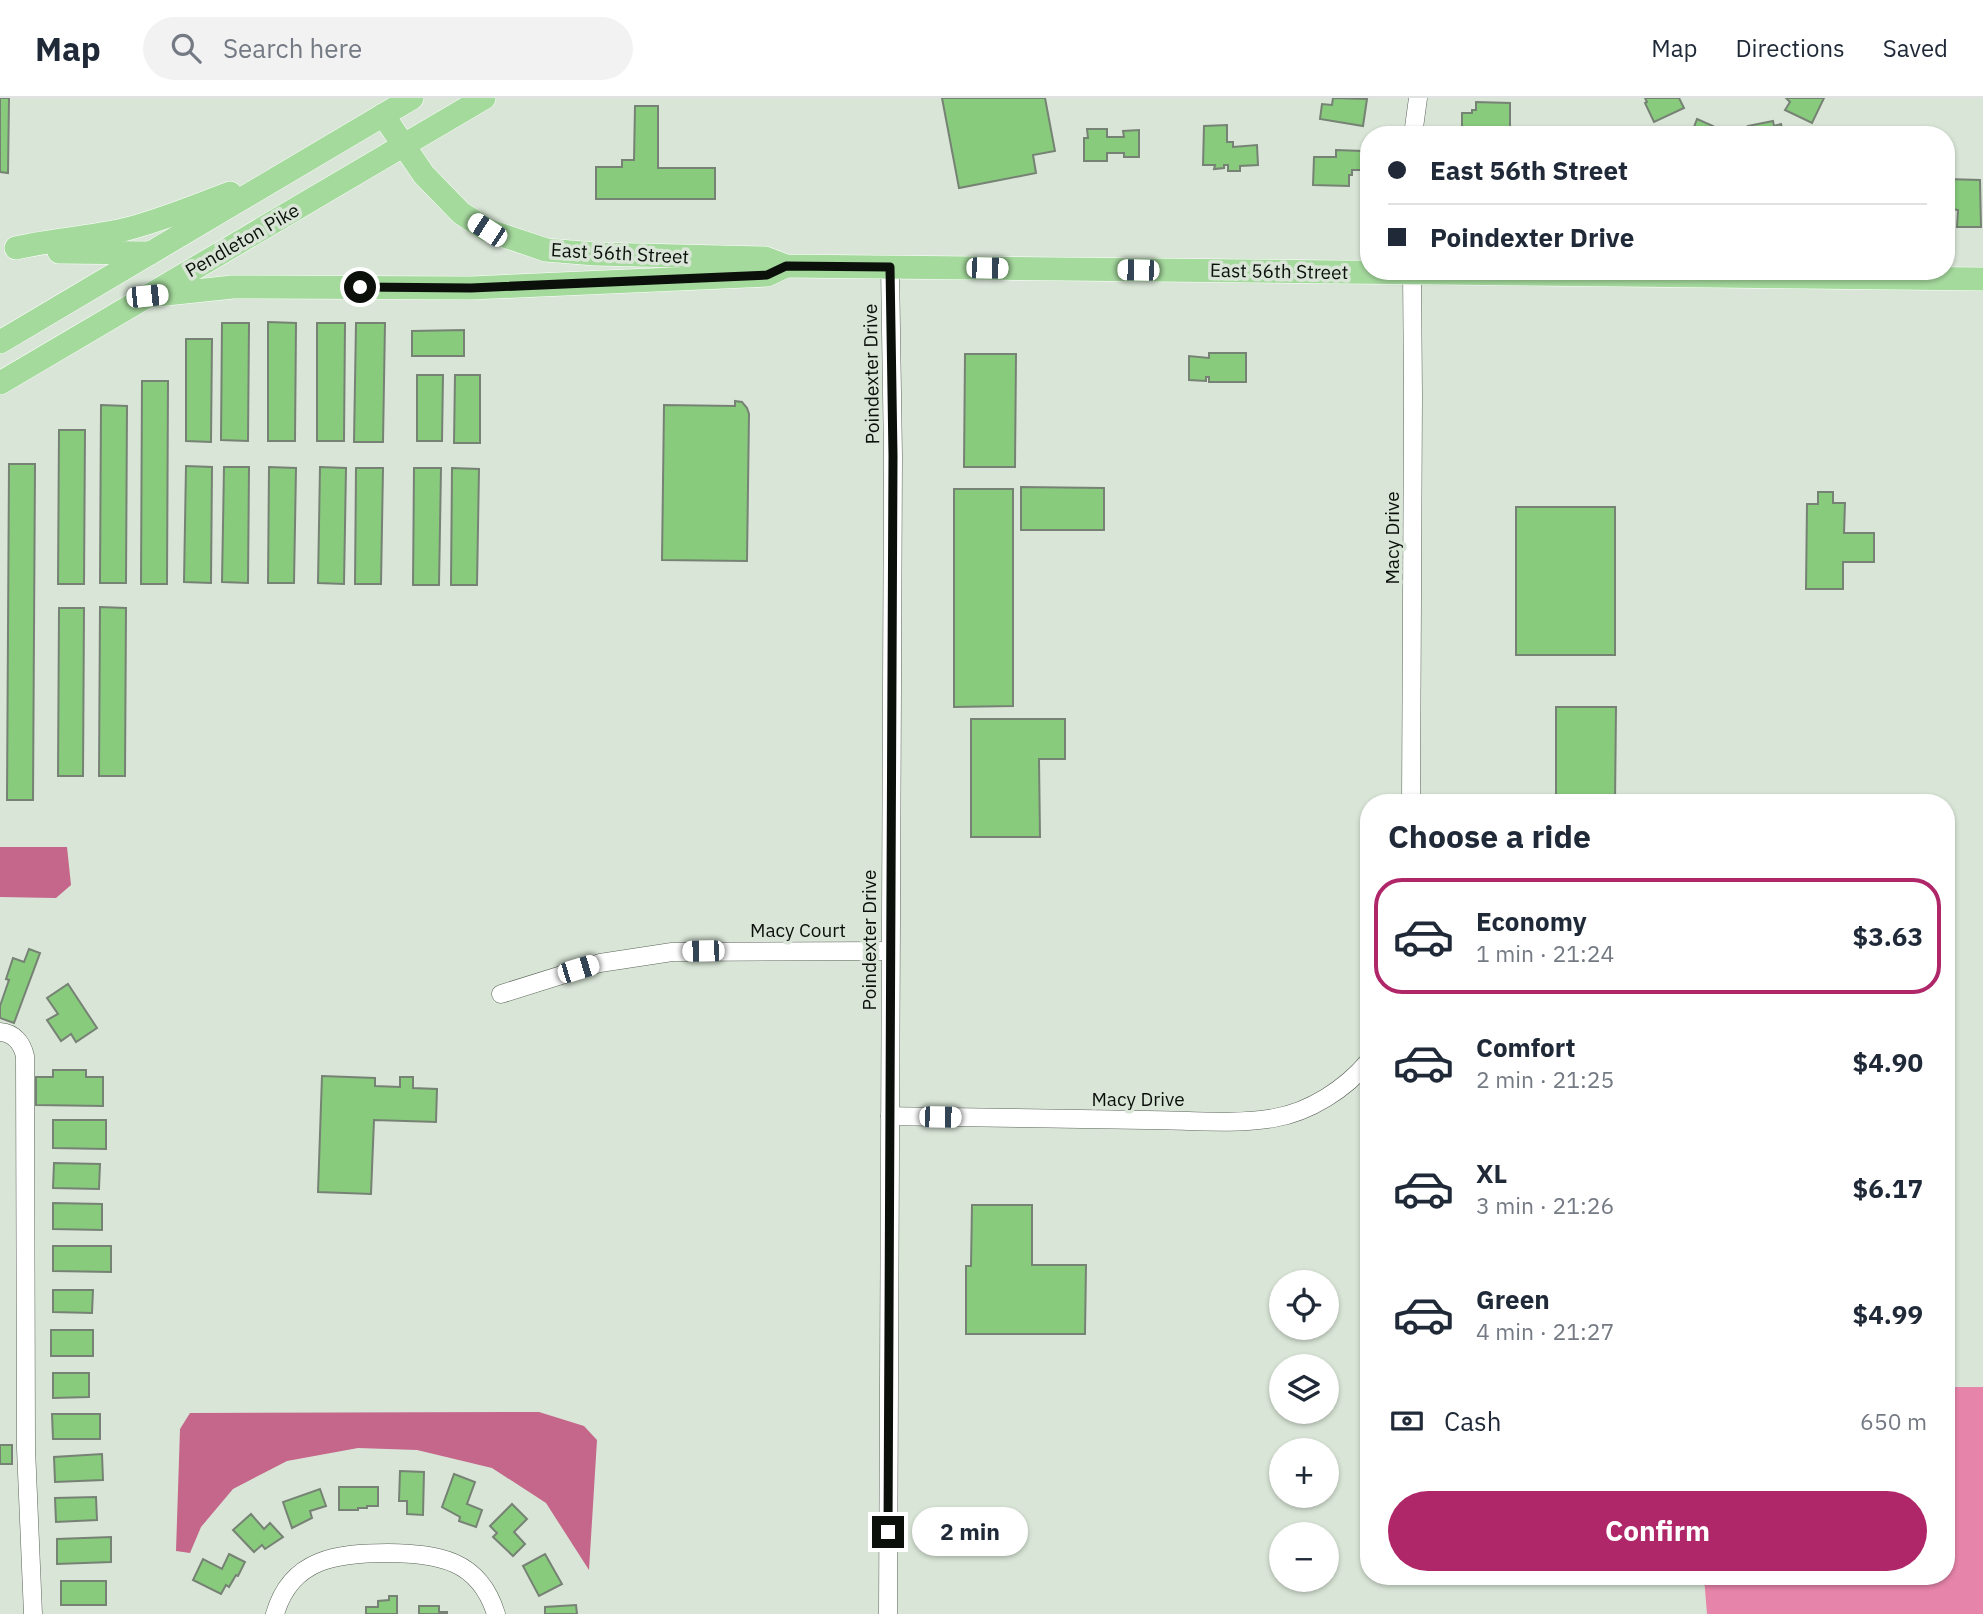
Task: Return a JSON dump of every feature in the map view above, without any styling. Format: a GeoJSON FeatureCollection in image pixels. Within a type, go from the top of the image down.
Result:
{"type":"FeatureCollection","features":[{"type":"Feature","properties":{"kind":"main road","name":"Pendleton Pike"},"geometry":{"type":"LineString","coordinates":[[0,342],[412,98]]}},
{"type":"Feature","properties":{"kind":"main road","name":"Pendleton Pike"},"geometry":{"type":"LineString","coordinates":[[0,383],[484,98]]}},
{"type":"Feature","properties":{"kind":"main road","name":"East 56th Street"},"geometry":{"type":"LineString","coordinates":[[383,115],[424,175],[461,213],[487,230],[546,250],[595,254],[765,258],[786,266],[1360,272]]}},
{"type":"Feature","properties":{"kind":"main road"},"geometry":{"type":"LineString","coordinates":[[8,248],[99,235],[160,220],[289,170]]}},
{"type":"Feature","properties":{"kind":"main road"},"geometry":{"type":"LineString","coordinates":[[8,248],[44,252],[150,253]]}},
{"type":"Feature","properties":{"kind":"main road","name":"East 56th Street"},"geometry":{"type":"LineString","coordinates":[[147,296],[233,287],[471,288],[628,282],[767,275],[786,266]]}},
{"type":"Feature","properties":{"kind":"main road","name":"East 56th Street"},"geometry":{"type":"LineString","coordinates":[[1955,279],[1983,279]]}},
{"type":"Feature","properties":{"kind":"street"},"geometry":{"type":"LineString","coordinates":[[1414,126],[1418,98]]}},
{"type":"Feature","properties":{"kind":"street","name":"Poindexter Drive"},"geometry":{"type":"LineString","coordinates":[[888,1614],[893,456],[890,267]]}},
{"type":"Feature","properties":{"kind":"street","name":"Macy Drive"},"geometry":{"type":"LineString","coordinates":[[1411,794],[1412,280]]}},
{"type":"Feature","properties":{"kind":"street","name":"Macy Court"},"geometry":{"type":"LineString","coordinates":[[501,994],[600,963],[672,952],[890,951]]}},
{"type":"Feature","properties":{"kind":"street"},"geometry":{"type":"LineString","coordinates":[[0,1032],[12,1035],[25,1056],[26,1448],[33,1614]]}},
{"type":"Feature","properties":{"kind":"street","name":"Macy Drive"},"geometry":{"type":"LineString","coordinates":[[890,1116],[1040,1120],[1275,1118],[1326,1098],[1360,1070]]}},
{"type":"Feature","properties":{"kind":"street"},"geometry":{"type":"LineString","coordinates":[[275,1614],[287,1588],[306,1569],[321,1560],[355,1553],[424,1554],[450,1560],[465,1569],[483,1587],[496,1614]]}},
{"type":"Feature","properties":{"kind":"shaded area"},"geometry":{"type":"Polygon","coordinates":[[[0,847],[67,847],[71,885],[56,898],[0,897],[0,847]]]}},
{"type":"Feature","properties":{"kind":"shaded area"},"geometry":{"type":"Polygon","coordinates":[[[1955,1387],[1983,1387],[1983,1614],[1707,1614],[1705,1585],[1955,1585],[1955,1387]]]}},
{"type":"Feature","properties":{"kind":"shaded area"},"geometry":{"type":"Polygon","coordinates":[[[539,1412],[584,1426],[597,1440],[589,1570],[546,1503],[492,1468],[417,1450],[358,1448],[287,1461],[233,1489],[201,1527],[190,1553],[176,1551],[180,1429],[190,1413],[539,1412]]]}},
{"type":"Feature","properties":{"kind":"building"},"geometry":{"type":"Polygon","coordinates":[[[0,98],[9,98],[8,173],[0,172],[0,98]]]}},
{"type":"Feature","properties":{"kind":"building"},"geometry":{"type":"Polygon","coordinates":[[[942,98],[1045,98],[1055,151],[1033,155],[1036,173],[959,188],[942,98]]]}},
{"type":"Feature","properties":{"kind":"building"},"geometry":{"type":"Polygon","coordinates":[[[1333,98],[1367,99],[1363,126],[1320,119],[1322,104],[1332,105],[1333,98]]]}},
{"type":"Feature","properties":{"kind":"building"},"geometry":{"type":"Polygon","coordinates":[[[1645,98],[1679,98],[1684,108],[1654,122],[1645,98]]]}},
{"type":"Feature","properties":{"kind":"building"},"geometry":{"type":"Polygon","coordinates":[[[1786,98],[1824,98],[1812,123],[1785,110],[1790,102],[1786,98]]]}},
{"type":"Feature","properties":{"kind":"building"},"geometry":{"type":"Polygon","coordinates":[[[1476,102],[1510,103],[1510,126],[1462,126],[1462,113],[1476,110],[1476,102]]]}},
{"type":"Feature","properties":{"kind":"building"},"geometry":{"type":"Polygon","coordinates":[[[635,106],[658,106],[658,168],[715,168],[715,199],[596,199],[596,167],[622,167],[622,160],[634,160],[635,106]]]}},
{"type":"Feature","properties":{"kind":"building"},"geometry":{"type":"Polygon","coordinates":[[[1697,119],[1713,126],[1694,126],[1697,119]]]}},
{"type":"Feature","properties":{"kind":"building"},"geometry":{"type":"Polygon","coordinates":[[[1773,121],[1774,126],[1748,126],[1773,121]]]}},
{"type":"Feature","properties":{"kind":"building"},"geometry":{"type":"Polygon","coordinates":[[[1227,125],[1227,142],[1233,142],[1233,147],[1257,145],[1258,165],[1240,166],[1240,171],[1228,171],[1228,165],[1214,169],[1215,165],[1203,165],[1204,126],[1227,125]]]}},
{"type":"Feature","properties":{"kind":"building"},"geometry":{"type":"Polygon","coordinates":[[[1087,129],[1107,129],[1107,137],[1124,137],[1123,131],[1139,130],[1139,157],[1124,157],[1124,153],[1107,153],[1107,161],[1084,161],[1084,138],[1088,138],[1087,129]]]}},
{"type":"Feature","properties":{"kind":"building"},"geometry":{"type":"Polygon","coordinates":[[[1336,150],[1360,151],[1360,170],[1352,170],[1349,186],[1313,185],[1314,157],[1336,157],[1336,150]]]}},
{"type":"Feature","properties":{"kind":"building"},"geometry":{"type":"Polygon","coordinates":[[[1955,179],[1980,180],[1981,227],[1957,227],[1958,210],[1955,210],[1955,179]]]}},
{"type":"Feature","properties":{"kind":"building"},"geometry":{"type":"Polygon","coordinates":[[[268,322],[296,323],[295,441],[268,441],[268,322]]]}},
{"type":"Feature","properties":{"kind":"building"},"geometry":{"type":"Polygon","coordinates":[[[222,323],[249,323],[248,441],[221,440],[222,323]]]}},
{"type":"Feature","properties":{"kind":"building"},"geometry":{"type":"Polygon","coordinates":[[[317,323],[345,323],[344,441],[317,441],[317,323]]]}},
{"type":"Feature","properties":{"kind":"building"},"geometry":{"type":"Polygon","coordinates":[[[356,323],[385,323],[383,442],[354,442],[356,323]]]}},
{"type":"Feature","properties":{"kind":"building"},"geometry":{"type":"Polygon","coordinates":[[[464,330],[464,356],[412,356],[412,331],[464,330]]]}},
{"type":"Feature","properties":{"kind":"building"},"geometry":{"type":"Polygon","coordinates":[[[186,339],[212,339],[211,442],[186,441],[186,339]]]}},
{"type":"Feature","properties":{"kind":"building"},"geometry":{"type":"Polygon","coordinates":[[[1209,353],[1246,353],[1246,382],[1209,382],[1209,377],[1206,377],[1206,381],[1189,380],[1189,356],[1209,358],[1209,353]]]}},
{"type":"Feature","properties":{"kind":"building"},"geometry":{"type":"Polygon","coordinates":[[[965,354],[1016,354],[1015,467],[964,467],[965,354]]]}},
{"type":"Feature","properties":{"kind":"building"},"geometry":{"type":"Polygon","coordinates":[[[417,375],[443,375],[442,441],[417,441],[417,375]]]}},
{"type":"Feature","properties":{"kind":"building"},"geometry":{"type":"Polygon","coordinates":[[[455,375],[480,375],[480,443],[454,443],[455,375]]]}},
{"type":"Feature","properties":{"kind":"building"},"geometry":{"type":"Polygon","coordinates":[[[142,381],[168,381],[167,584],[141,584],[142,381]]]}},
{"type":"Feature","properties":{"kind":"building"},"geometry":{"type":"Polygon","coordinates":[[[735,401],[742,402],[749,414],[747,561],[662,560],[664,405],[735,406],[735,401]]]}},
{"type":"Feature","properties":{"kind":"building"},"geometry":{"type":"Polygon","coordinates":[[[101,405],[127,406],[126,583],[100,583],[101,405]]]}},
{"type":"Feature","properties":{"kind":"building"},"geometry":{"type":"Polygon","coordinates":[[[59,430],[85,430],[84,584],[58,584],[59,430]]]}},
{"type":"Feature","properties":{"kind":"building"},"geometry":{"type":"Polygon","coordinates":[[[9,464],[35,464],[33,800],[7,800],[9,464]]]}},
{"type":"Feature","properties":{"kind":"building"},"geometry":{"type":"Polygon","coordinates":[[[186,466],[212,467],[211,583],[184,582],[186,466]]]}},
{"type":"Feature","properties":{"kind":"building"},"geometry":{"type":"Polygon","coordinates":[[[224,467],[249,467],[248,583],[222,582],[224,467]]]}},
{"type":"Feature","properties":{"kind":"building"},"geometry":{"type":"Polygon","coordinates":[[[269,467],[296,468],[294,583],[268,583],[269,467]]]}},
{"type":"Feature","properties":{"kind":"building"},"geometry":{"type":"Polygon","coordinates":[[[320,467],[346,468],[344,584],[318,583],[320,467]]]}},
{"type":"Feature","properties":{"kind":"building"},"geometry":{"type":"Polygon","coordinates":[[[356,468],[383,468],[381,584],[355,584],[356,468]]]}},
{"type":"Feature","properties":{"kind":"building"},"geometry":{"type":"Polygon","coordinates":[[[414,468],[441,468],[439,585],[413,585],[414,468]]]}},
{"type":"Feature","properties":{"kind":"building"},"geometry":{"type":"Polygon","coordinates":[[[452,468],[479,469],[477,585],[451,585],[452,468]]]}},
{"type":"Feature","properties":{"kind":"building"},"geometry":{"type":"Polygon","coordinates":[[[1021,487],[1104,488],[1104,530],[1021,530],[1021,487]]]}},
{"type":"Feature","properties":{"kind":"building"},"geometry":{"type":"Polygon","coordinates":[[[954,489],[1013,489],[1013,706],[954,707],[954,489]]]}},
{"type":"Feature","properties":{"kind":"building"},"geometry":{"type":"Polygon","coordinates":[[[1818,492],[1833,492],[1833,503],[1845,503],[1844,533],[1874,533],[1874,562],[1843,562],[1843,589],[1806,589],[1807,504],[1818,504],[1818,492]]]}},
{"type":"Feature","properties":{"kind":"building"},"geometry":{"type":"Polygon","coordinates":[[[1516,507],[1615,507],[1615,655],[1516,655],[1516,507]]]}},
{"type":"Feature","properties":{"kind":"building"},"geometry":{"type":"Polygon","coordinates":[[[100,607],[126,608],[125,776],[99,776],[100,607]]]}},
{"type":"Feature","properties":{"kind":"building"},"geometry":{"type":"Polygon","coordinates":[[[59,608],[84,608],[83,776],[58,776],[59,608]]]}},
{"type":"Feature","properties":{"kind":"building"},"geometry":{"type":"Polygon","coordinates":[[[1556,707],[1616,707],[1615,794],[1556,794],[1556,707]]]}},
{"type":"Feature","properties":{"kind":"building"},"geometry":{"type":"Polygon","coordinates":[[[971,719],[1065,719],[1065,759],[1039,759],[1040,837],[971,837],[971,719]]]}},
{"type":"Feature","properties":{"kind":"building"},"geometry":{"type":"Polygon","coordinates":[[[29,949],[40,953],[14,1023],[0,1018],[0,1006],[13,958],[24,962],[29,949]]]}},
{"type":"Feature","properties":{"kind":"building"},"geometry":{"type":"Polygon","coordinates":[[[68,984],[97,1028],[76,1042],[71,1034],[61,1041],[47,1020],[58,1014],[47,998],[68,984]]]}},
{"type":"Feature","properties":{"kind":"building"},"geometry":{"type":"Polygon","coordinates":[[[53,1070],[86,1070],[86,1077],[103,1077],[103,1106],[36,1105],[36,1077],[53,1077],[53,1070]]]}},
{"type":"Feature","properties":{"kind":"building"},"geometry":{"type":"Polygon","coordinates":[[[322,1076],[375,1078],[375,1086],[400,1087],[400,1077],[413,1077],[413,1088],[437,1089],[436,1122],[374,1120],[371,1194],[318,1192],[322,1076]]]}},
{"type":"Feature","properties":{"kind":"building"},"geometry":{"type":"Polygon","coordinates":[[[53,1120],[106,1120],[106,1149],[53,1148],[53,1120]]]}},
{"type":"Feature","properties":{"kind":"building"},"geometry":{"type":"Polygon","coordinates":[[[54,1163],[100,1164],[99,1189],[53,1188],[54,1163]]]}},
{"type":"Feature","properties":{"kind":"building"},"geometry":{"type":"Polygon","coordinates":[[[53,1203],[102,1204],[102,1230],[53,1229],[53,1203]]]}},
{"type":"Feature","properties":{"kind":"building"},"geometry":{"type":"Polygon","coordinates":[[[972,1205],[1032,1205],[1032,1265],[1086,1265],[1085,1334],[966,1334],[966,1266],[971,1266],[972,1205]]]}},
{"type":"Feature","properties":{"kind":"building"},"geometry":{"type":"Polygon","coordinates":[[[53,1246],[111,1246],[111,1272],[53,1271],[53,1246]]]}},
{"type":"Feature","properties":{"kind":"building"},"geometry":{"type":"Polygon","coordinates":[[[53,1290],[93,1290],[92,1313],[53,1312],[53,1290]]]}},
{"type":"Feature","properties":{"kind":"building"},"geometry":{"type":"Polygon","coordinates":[[[51,1330],[93,1330],[93,1356],[51,1356],[51,1330]]]}},
{"type":"Feature","properties":{"kind":"building"},"geometry":{"type":"Polygon","coordinates":[[[53,1373],[89,1373],[89,1397],[53,1398],[53,1373]]]}},
{"type":"Feature","properties":{"kind":"building"},"geometry":{"type":"Polygon","coordinates":[[[52,1414],[100,1414],[100,1439],[53,1439],[52,1414]]]}},
{"type":"Feature","properties":{"kind":"building"},"geometry":{"type":"Polygon","coordinates":[[[0,1445],[12,1445],[12,1464],[0,1464],[0,1445]]]}},
{"type":"Feature","properties":{"kind":"building"},"geometry":{"type":"Polygon","coordinates":[[[102,1454],[103,1480],[55,1482],[54,1457],[102,1454]]]}},
{"type":"Feature","properties":{"kind":"building"},"geometry":{"type":"Polygon","coordinates":[[[400,1471],[424,1472],[423,1515],[407,1514],[407,1501],[399,1501],[400,1471]]]}},
{"type":"Feature","properties":{"kind":"building"},"geometry":{"type":"Polygon","coordinates":[[[454,1474],[475,1482],[467,1504],[482,1510],[476,1527],[459,1521],[460,1517],[442,1507],[454,1474]]]}},
{"type":"Feature","properties":{"kind":"building"},"geometry":{"type":"Polygon","coordinates":[[[339,1487],[378,1487],[378,1506],[339,1510],[339,1487]]]}},
{"type":"Feature","properties":{"kind":"building"},"geometry":{"type":"Polygon","coordinates":[[[320,1489],[326,1506],[310,1511],[312,1518],[292,1528],[283,1502],[320,1489]]]}},
{"type":"Feature","properties":{"kind":"building"},"geometry":{"type":"Polygon","coordinates":[[[96,1497],[97,1520],[56,1522],[55,1498],[96,1497]]]}},
{"type":"Feature","properties":{"kind":"building"},"geometry":{"type":"Polygon","coordinates":[[[512,1504],[527,1519],[514,1532],[525,1544],[513,1556],[493,1537],[497,1533],[490,1526],[512,1504]]]}},
{"type":"Feature","properties":{"kind":"building"},"geometry":{"type":"Polygon","coordinates":[[[251,1514],[264,1529],[270,1523],[283,1537],[265,1549],[262,1545],[254,1552],[233,1530],[251,1514]]]}},
{"type":"Feature","properties":{"kind":"building"},"geometry":{"type":"Polygon","coordinates":[[[111,1537],[111,1562],[57,1564],[57,1539],[111,1537]]]}},
{"type":"Feature","properties":{"kind":"building"},"geometry":{"type":"Polygon","coordinates":[[[229,1554],[245,1562],[238,1576],[236,1575],[229,1587],[226,1585],[221,1594],[193,1580],[203,1559],[222,1569],[229,1554]]]}},
{"type":"Feature","properties":{"kind":"building"},"geometry":{"type":"Polygon","coordinates":[[[545,1554],[562,1584],[539,1596],[523,1566],[545,1554]]]}},
{"type":"Feature","properties":{"kind":"building"},"geometry":{"type":"Polygon","coordinates":[[[61,1581],[106,1581],[106,1605],[61,1605],[61,1581]]]}},
{"type":"Feature","properties":{"kind":"building"},"geometry":{"type":"Polygon","coordinates":[[[389,1596],[397,1596],[397,1614],[366,1614],[366,1607],[378,1607],[378,1601],[389,1600],[389,1596]]]}},
{"type":"Feature","properties":{"kind":"building"},"geometry":{"type":"Polygon","coordinates":[[[576,1605],[577,1614],[545,1614],[545,1607],[576,1605]]]}},
{"type":"Feature","properties":{"kind":"building"},"geometry":{"type":"Polygon","coordinates":[[[419,1606],[439,1606],[439,1612],[447,1614],[419,1614],[419,1606]]]}},
{"type":"Feature","properties":{"kind":"route"},"geometry":{"type":"LineString","coordinates":[[360,287],[471,288],[602,284],[767,275],[786,266],[890,267],[893,456],[888,1532]]}}]}
